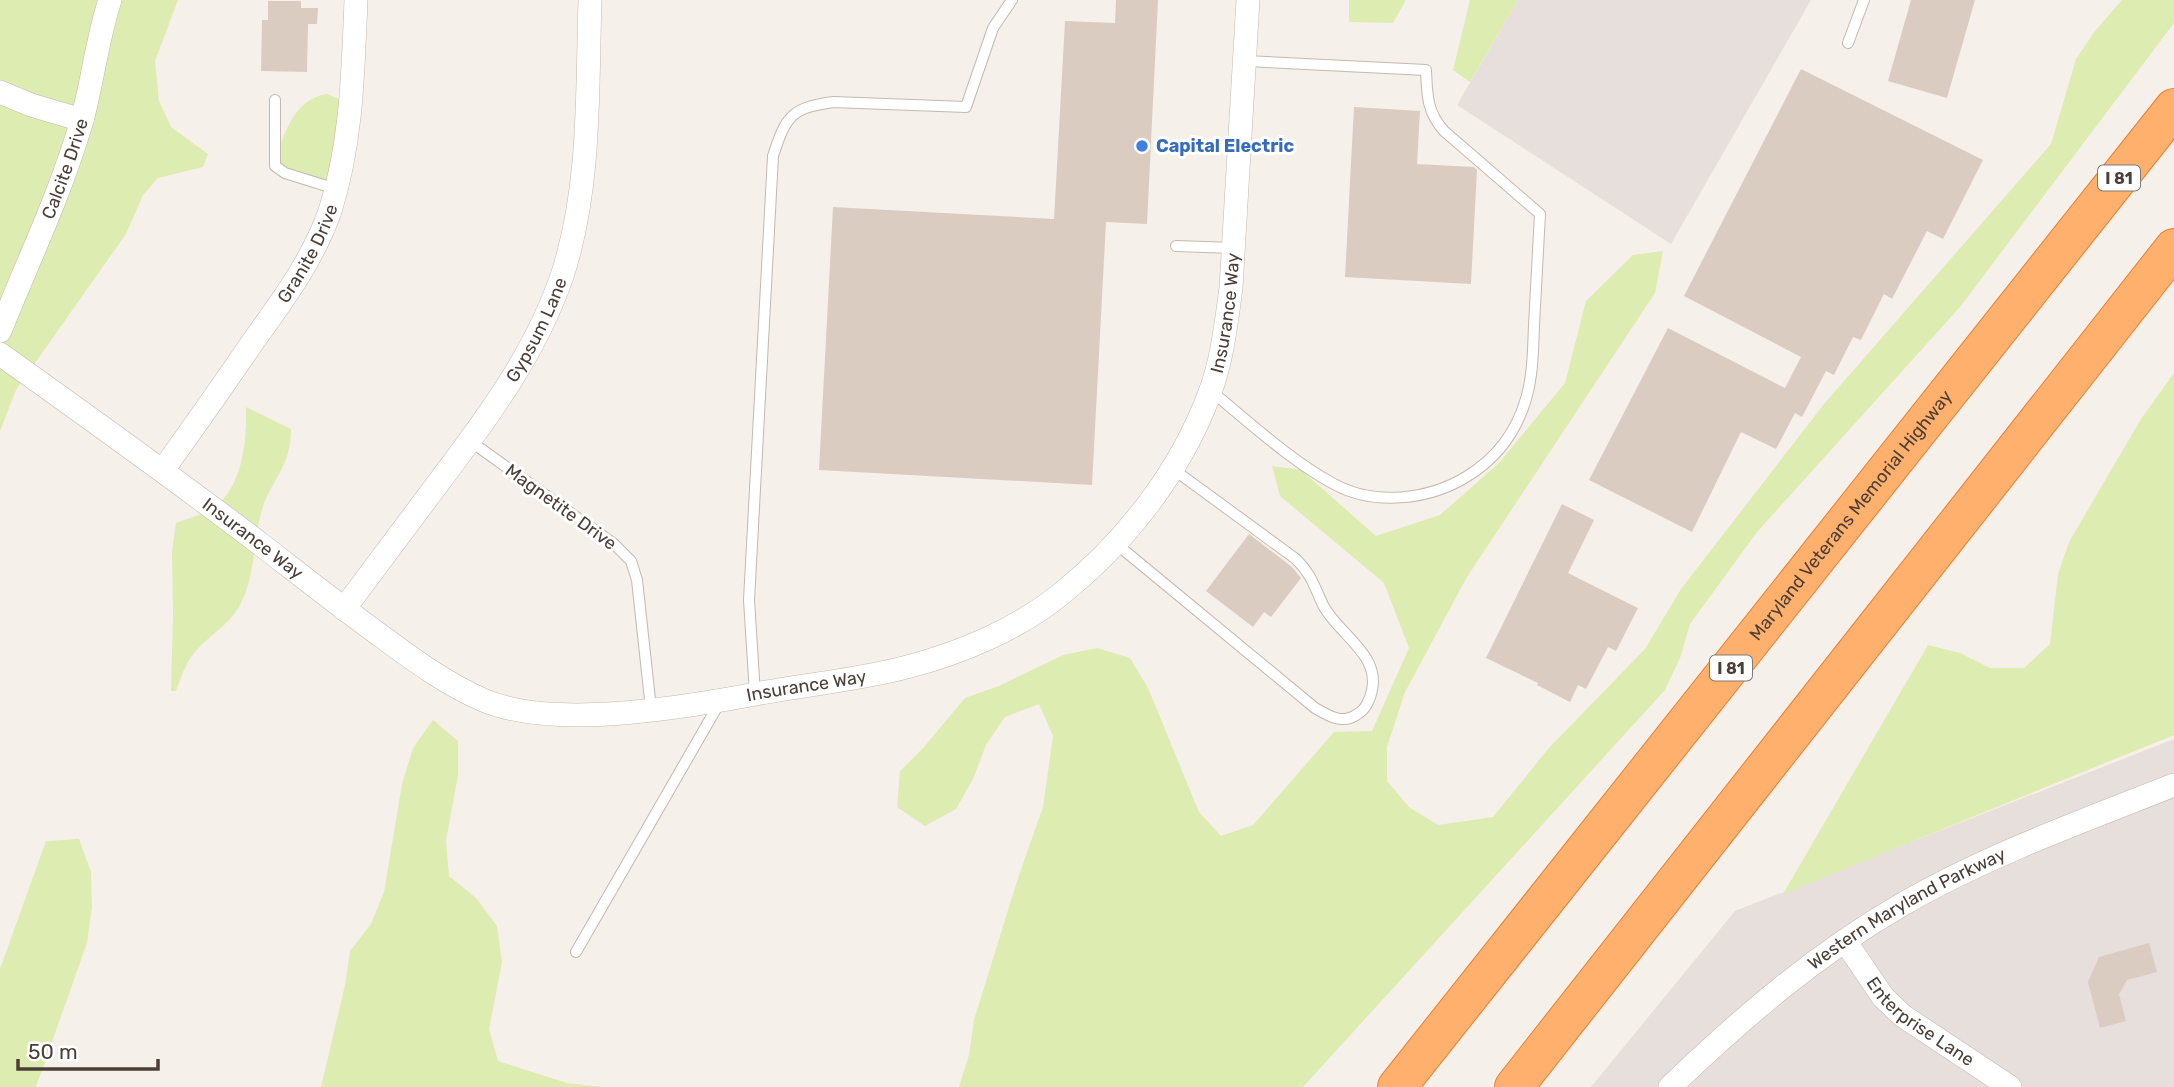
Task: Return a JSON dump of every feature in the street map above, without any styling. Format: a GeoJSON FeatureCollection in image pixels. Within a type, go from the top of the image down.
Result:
{"type":"FeatureCollection","features":[{"type":"Feature","properties":{"kind":"highway","name":"Maryland Veterans Memorial Highway"},"geometry":{"type":"LineString","coordinates":[[1397,1087],[2174,108]]}},
{"type":"Feature","properties":{"kind":"highway"},"geometry":{"type":"LineString","coordinates":[[1514,1087],[2174,248]]}},
{"type":"Feature","properties":{"kind":"street","name":"Calcite Drive"},"geometry":{"type":"LineString","coordinates":[[0,331],[64,177],[82,120],[97,59],[101,27],[110,0]]}},
{"type":"Feature","properties":{"kind":"street","name":"Granite Drive"},"geometry":{"type":"LineString","coordinates":[[163,470],[296,281],[319,239],[336,189],[345,149],[351,109],[356,0]]}},
{"type":"Feature","properties":{"kind":"street","name":"Gypsum Lane"},"geometry":{"type":"LineString","coordinates":[[344,608],[470,441],[513,378],[536,338],[563,271],[577,215],[586,159],[590,0]]}},
{"type":"Feature","properties":{"kind":"street","name":"Insurance Way"},"geometry":{"type":"LineString","coordinates":[[0,355],[163,470],[426,669],[485,701],[546,715],[609,714],[722,700],[859,678],[909,667],[961,650],[1013,625],[1060,595],[1134,522],[1173,469],[1191,438],[1211,391],[1231,288],[1248,0]]}},
{"type":"Feature","properties":{"kind":"street"},"geometry":{"type":"LineString","coordinates":[[0,92],[31,105],[82,120]]}},
{"type":"Feature","properties":{"kind":"street","name":"Western Maryland Parkway"},"geometry":{"type":"LineString","coordinates":[[1670,1087],[1724,1035],[1783,985],[1903,904],[1970,869],[2174,785]]}},
{"type":"Feature","properties":{"kind":"street","name":"Enterprise Lane"},"geometry":{"type":"LineString","coordinates":[[1845,941],[1883,997],[1903,1016],[2010,1087]]}},
{"type":"Feature","properties":{"kind":"lane"},"geometry":{"type":"LineString","coordinates":[[755,694],[748,600],[773,156],[781,130],[795,112],[833,102],[966,107],[993,28],[1012,0]]}},
{"type":"Feature","properties":{"kind":"lane"},"geometry":{"type":"LineString","coordinates":[[1848,43],[1864,0]]}},
{"type":"Feature","properties":{"kind":"lane"},"geometry":{"type":"LineString","coordinates":[[1211,391],[1304,465],[1335,485],[1367,496],[1394,498],[1423,495],[1453,485],[1480,469],[1502,448],[1517,424],[1531,378],[1541,214],[1433,119],[1427,101],[1426,70],[1245,61]]}},
{"type":"Feature","properties":{"kind":"lane"},"geometry":{"type":"LineString","coordinates":[[275,100],[275,166],[285,173],[336,189]]}},
{"type":"Feature","properties":{"kind":"lane"},"geometry":{"type":"LineString","coordinates":[[1177,246],[1234,248]]}},
{"type":"Feature","properties":{"kind":"lane","name":"Magnetite Drive"},"geometry":{"type":"LineString","coordinates":[[470,441],[586,523],[631,561],[638,580],[651,709]]}},
{"type":"Feature","properties":{"kind":"lane"},"geometry":{"type":"LineString","coordinates":[[1114,542],[1315,708],[1332,718],[1342,720],[1352,718],[1364,710],[1370,699],[1373,672],[1366,658],[1323,605],[1309,572],[1296,559],[1173,469]]}},
{"type":"Feature","properties":{"kind":"lane"},"geometry":{"type":"LineString","coordinates":[[576,951],[722,700]]}},
{"type":"Feature","properties":{"kind":"shaded area"},"geometry":{"type":"Polygon","coordinates":[[[1518,0],[1811,0],[1671,244],[1457,105],[1518,0]]]}},
{"type":"Feature","properties":{"kind":"shaded area"},"geometry":{"type":"Polygon","coordinates":[[[2174,739],[2174,1087],[1591,1087],[1735,911],[2174,739]]]}},
{"type":"Feature","properties":{"kind":"green space"},"geometry":{"type":"Polygon","coordinates":[[[0,0],[178,0],[155,61],[159,101],[171,127],[208,154],[203,167],[158,178],[143,195],[126,234],[16,390],[0,431],[0,0]]]}},
{"type":"Feature","properties":{"kind":"green space"},"geometry":{"type":"Polygon","coordinates":[[[1349,0],[1406,0],[1393,23],[1349,22],[1349,0]]]}},
{"type":"Feature","properties":{"kind":"green space"},"geometry":{"type":"Polygon","coordinates":[[[1470,0],[1518,0],[1470,82],[1453,70],[1470,0]]]}},
{"type":"Feature","properties":{"kind":"green space"},"geometry":{"type":"Polygon","coordinates":[[[2122,0],[2174,0],[2174,23],[1960,307],[1757,532],[1690,624],[1680,658],[1665,690],[1303,1087],[959,1087],[969,1055],[974,1020],[1043,807],[1053,736],[1039,704],[1005,717],[986,745],[973,779],[956,809],[925,826],[897,807],[900,771],[965,698],[999,686],[1063,655],[1097,648],[1130,658],[1148,688],[1199,812],[1221,836],[1253,825],[1334,732],[1372,731],[1409,648],[1384,583],[1280,496],[1272,466],[1301,470],[1376,536],[1440,515],[1499,463],[1565,383],[1586,301],[1633,255],[1663,251],[1655,293],[1467,577],[1405,692],[1387,747],[1387,781],[1409,807],[1438,825],[1493,817],[1548,749],[1645,649],[1681,589],[1824,404],[2051,144],[2076,59],[2095,31],[2122,0]]]}},
{"type":"Feature","properties":{"kind":"green space"},"geometry":{"type":"Polygon","coordinates":[[[327,94],[339,99],[344,110],[326,191],[274,163],[286,130],[298,111],[315,97],[327,94]]]}},
{"type":"Feature","properties":{"kind":"green space"},"geometry":{"type":"Polygon","coordinates":[[[2174,373],[2174,735],[1783,894],[1928,645],[1960,653],[1990,668],[2024,668],[2050,644],[2058,574],[2069,542],[2141,419],[2174,373]]]}},
{"type":"Feature","properties":{"kind":"green space"},"geometry":{"type":"Polygon","coordinates":[[[246,407],[291,429],[288,454],[261,513],[251,573],[239,607],[194,653],[176,691],[171,691],[172,551],[176,523],[217,505],[233,485],[242,460],[246,407]]]}},
{"type":"Feature","properties":{"kind":"green space"},"geometry":{"type":"Polygon","coordinates":[[[433,720],[458,741],[458,775],[446,841],[449,876],[476,898],[497,926],[502,962],[489,1029],[498,1061],[567,1083],[602,1087],[321,1087],[345,985],[350,951],[371,924],[384,892],[402,784],[413,748],[433,720]]]}},
{"type":"Feature","properties":{"kind":"green space"},"geometry":{"type":"Polygon","coordinates":[[[79,839],[91,872],[92,907],[87,943],[36,1087],[0,1087],[0,969],[46,841],[79,839]]]}},
{"type":"Feature","properties":{"kind":"building"},"geometry":{"type":"Polygon","coordinates":[[[1116,0],[1158,0],[1147,224],[1106,222],[1092,485],[819,470],[833,207],[1054,219],[1065,21],[1115,23],[1116,0]]]}},
{"type":"Feature","properties":{"kind":"building"},"geometry":{"type":"Polygon","coordinates":[[[1911,0],[1975,0],[1947,98],[1888,81],[1911,0]]]}},
{"type":"Feature","properties":{"kind":"building"},"geometry":{"type":"Polygon","coordinates":[[[268,1],[301,1],[301,8],[318,8],[317,24],[308,24],[307,72],[261,71],[262,20],[268,20],[268,1]]]}},
{"type":"Feature","properties":{"kind":"building"},"geometry":{"type":"Polygon","coordinates":[[[1801,69],[1983,160],[1943,239],[1927,231],[1892,299],[1884,294],[1861,340],[1853,337],[1834,375],[1826,371],[1802,417],[1795,413],[1776,449],[1741,432],[1692,532],[1589,480],[1668,328],[1785,388],[1801,357],[1684,296],[1801,69]]]}},
{"type":"Feature","properties":{"kind":"building"},"geometry":{"type":"Polygon","coordinates":[[[1354,107],[1420,111],[1417,164],[1474,167],[1477,170],[1471,284],[1345,277],[1354,107]]]}},
{"type":"Feature","properties":{"kind":"building"},"geometry":{"type":"Polygon","coordinates":[[[1562,504],[1594,520],[1568,573],[1638,608],[1616,651],[1608,647],[1586,689],[1578,685],[1570,702],[1486,658],[1562,504]]]}},
{"type":"Feature","properties":{"kind":"building"},"geometry":{"type":"Polygon","coordinates":[[[1249,534],[1292,567],[1301,578],[1271,617],[1264,612],[1253,627],[1206,591],[1249,534]]]}},
{"type":"Feature","properties":{"kind":"building"},"geometry":{"type":"Polygon","coordinates":[[[2149,943],[2157,972],[2127,980],[2119,994],[2126,1021],[2100,1028],[2088,982],[2099,957],[2149,943]]]}},
{"type":"Feature","properties":{"kind":"place","name":"Capital Electric"},"geometry":{"type":"Point","coordinates":[1142,146]}}]}
